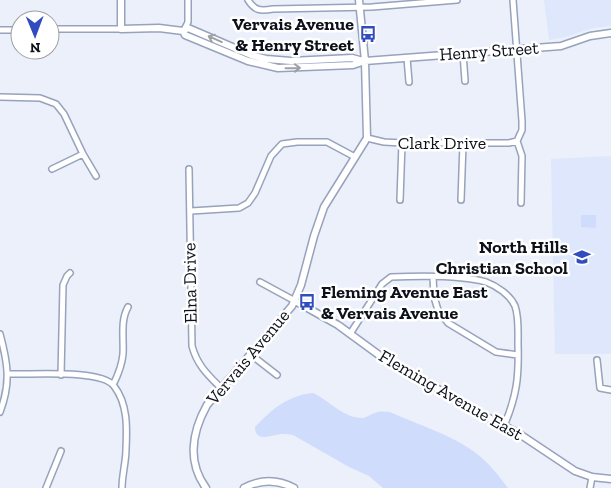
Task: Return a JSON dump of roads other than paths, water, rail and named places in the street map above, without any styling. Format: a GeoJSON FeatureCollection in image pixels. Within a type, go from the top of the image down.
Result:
{"type":"FeatureCollection","features":[{"type":"Feature","properties":{"kind":"street"},"geometry":{"type":"LineString","coordinates":[[121,0],[121,29]]}},
{"type":"Feature","properties":{"kind":"street"},"geometry":{"type":"LineString","coordinates":[[183,31],[188,22],[188,0]]}},
{"type":"Feature","properties":{"kind":"street"},"geometry":{"type":"LineString","coordinates":[[248,0],[252,6],[260,11],[360,8],[457,0]]}},
{"type":"Feature","properties":{"kind":"street"},"geometry":{"type":"LineString","coordinates":[[360,0],[367,138]]}},
{"type":"Feature","properties":{"kind":"street"},"geometry":{"type":"LineString","coordinates":[[514,0],[522,121],[520,136],[517,141],[522,156],[521,203]]}},
{"type":"Feature","properties":{"kind":"street","name":"Henry Street"},"geometry":{"type":"LineString","coordinates":[[60,29],[159,28],[183,31],[188,28],[251,55],[266,59],[291,61],[352,58],[364,61],[561,46],[590,36],[611,33]]}},
{"type":"Feature","properties":{"kind":"street"},"geometry":{"type":"LineString","coordinates":[[463,53],[465,81]]}},
{"type":"Feature","properties":{"kind":"street"},"geometry":{"type":"LineString","coordinates":[[407,58],[409,82]]}},
{"type":"Feature","properties":{"kind":"street"},"geometry":{"type":"LineString","coordinates":[[0,97],[40,98],[56,104],[64,114],[96,176]]}},
{"type":"Feature","properties":{"kind":"street","name":"Clark Drive"},"geometry":{"type":"LineString","coordinates":[[367,138],[384,142],[402,143],[463,144],[509,143],[517,141]]}},
{"type":"Feature","properties":{"kind":"street","name":"Vervais Avenue"},"geometry":{"type":"LineString","coordinates":[[206,488],[201,481],[194,460],[194,440],[201,416],[207,405],[286,314],[295,301],[322,213],[367,138]]}},
{"type":"Feature","properties":{"kind":"street"},"geometry":{"type":"LineString","coordinates":[[191,211],[239,208],[248,203],[255,193],[271,156],[282,144],[326,142],[355,157]]}},
{"type":"Feature","properties":{"kind":"street"},"geometry":{"type":"LineString","coordinates":[[400,200],[402,143]]}},
{"type":"Feature","properties":{"kind":"street"},"geometry":{"type":"LineString","coordinates":[[461,200],[463,144]]}},
{"type":"Feature","properties":{"kind":"street"},"geometry":{"type":"LineString","coordinates":[[52,170],[83,154]]}},
{"type":"Feature","properties":{"kind":"street","name":"Elna Drive"},"geometry":{"type":"LineString","coordinates":[[189,169],[192,346],[200,366],[221,388]]}},
{"type":"Feature","properties":{"kind":"street"},"geometry":{"type":"LineString","coordinates":[[61,375],[63,285],[66,276],[70,272]]}},
{"type":"Feature","properties":{"kind":"street"},"geometry":{"type":"LineString","coordinates":[[350,334],[385,280],[398,277],[433,277],[485,282],[498,288],[506,295],[515,308],[518,355],[516,392],[504,426]]}},
{"type":"Feature","properties":{"kind":"street"},"geometry":{"type":"LineString","coordinates":[[433,277],[434,297],[438,310],[448,323],[496,352],[518,355]]}},
{"type":"Feature","properties":{"kind":"street"},"geometry":{"type":"LineString","coordinates":[[260,282],[295,301]]}},
{"type":"Feature","properties":{"kind":"street","name":"Fleming Avenue East"},"geometry":{"type":"LineString","coordinates":[[295,301],[326,318],[379,355],[483,415],[518,432],[575,470],[592,477],[611,479]]}},
{"type":"Feature","properties":{"kind":"street"},"geometry":{"type":"LineString","coordinates":[[113,385],[120,371],[124,314],[128,307]]}},
{"type":"Feature","properties":{"kind":"street"},"geometry":{"type":"LineString","coordinates":[[0,334],[6,353],[8,374],[8,382],[0,412]]}},
{"type":"Feature","properties":{"kind":"street"},"geometry":{"type":"LineString","coordinates":[[250,354],[277,375]]}},
{"type":"Feature","properties":{"kind":"street"},"geometry":{"type":"LineString","coordinates":[[597,360],[600,388],[611,390]]}},
{"type":"Feature","properties":{"kind":"street"},"geometry":{"type":"LineString","coordinates":[[8,374],[86,375],[101,378],[113,385],[123,402],[125,413],[126,451],[122,488]]}},
{"type":"Feature","properties":{"kind":"street"},"geometry":{"type":"LineString","coordinates":[[46,488],[61,451]]}},
{"type":"Feature","properties":{"kind":"street"},"geometry":{"type":"LineString","coordinates":[[590,488],[592,477]]}},
{"type":"Feature","properties":{"kind":"street"},"geometry":{"type":"LineString","coordinates":[[244,488],[270,481],[284,483],[294,488]]}},
{"type":"Feature","properties":{"kind":"place","name":"Vervais Avenue & Henry Street"},"geometry":{"type":"Point","coordinates":[368,34]}},
{"type":"Feature","properties":{"kind":"place","name":"North Hills Christian School"},"geometry":{"type":"Point","coordinates":[582,257]}},
{"type":"Feature","properties":{"kind":"place","name":"Fleming Avenue East & Vervais Avenue"},"geometry":{"type":"Point","coordinates":[307,302]}}]}
